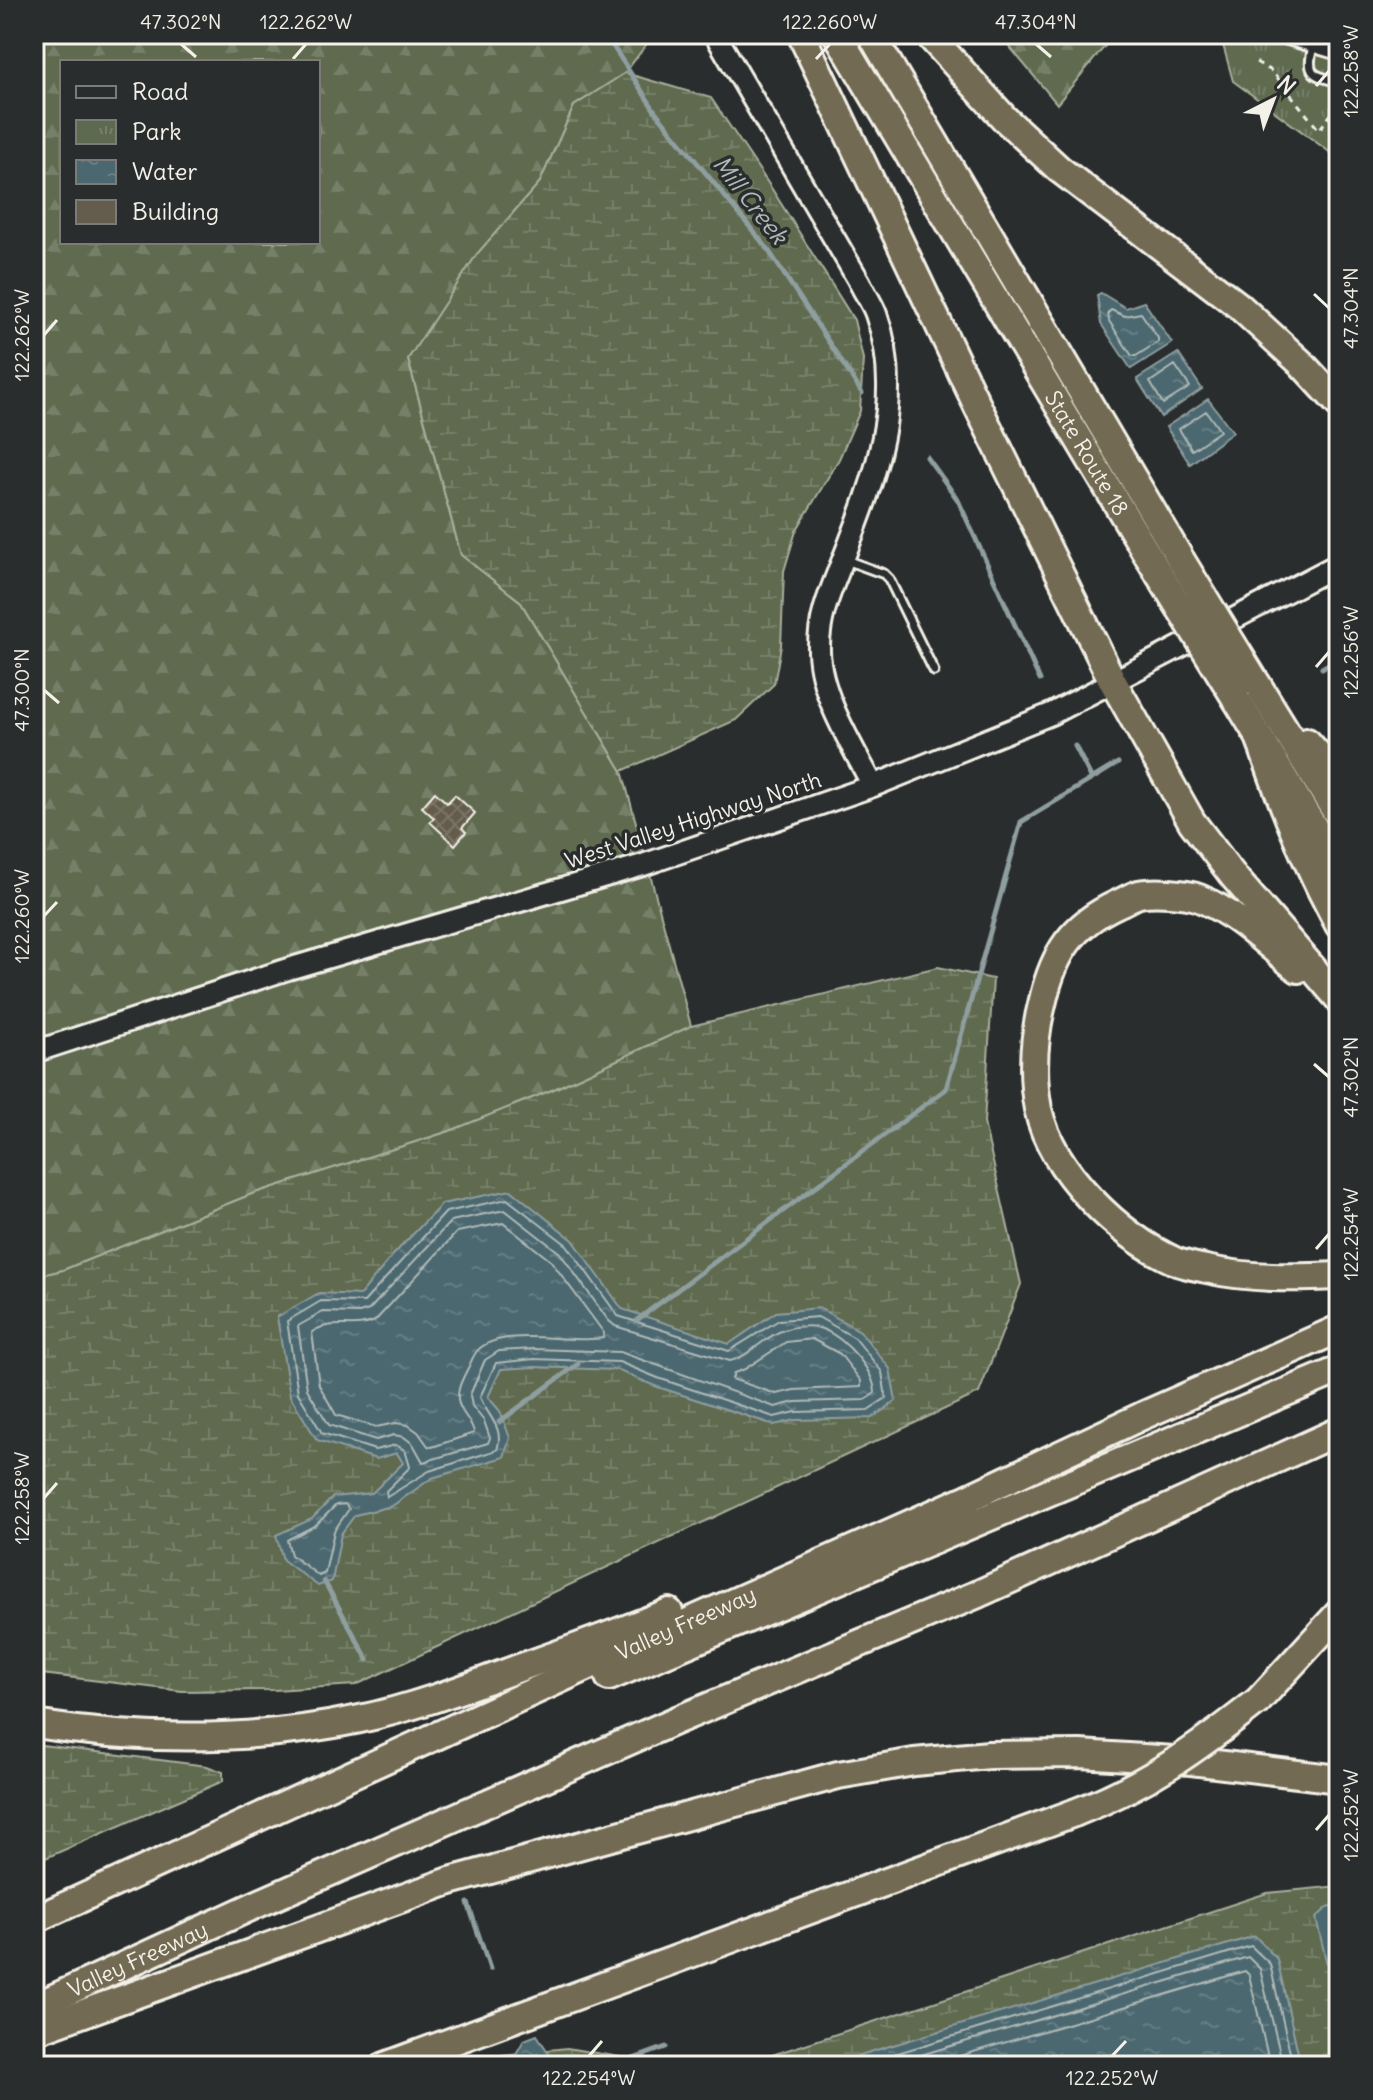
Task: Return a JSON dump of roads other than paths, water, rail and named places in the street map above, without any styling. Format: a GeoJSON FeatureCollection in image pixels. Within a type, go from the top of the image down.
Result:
{"type":"FeatureCollection","features":[{"type":"Feature","properties":{"kind":"highway"},"geometry":{"type":"LineString","coordinates":[[801,34],[1113,682],[1192,822],[1234,877],[1339,1000]]}},
{"type":"Feature","properties":{"kind":"highway","name":"State Route 18"},"geometry":{"type":"LineString","coordinates":[[837,34],[1248,693],[1339,817]]}},
{"type":"Feature","properties":{"kind":"highway","name":"State Route 18"},"geometry":{"type":"LineString","coordinates":[[871,34],[1170,567]]}},
{"type":"Feature","properties":{"kind":"highway"},"geometry":{"type":"LineString","coordinates":[[928,34],[1005,119],[1059,169],[1239,306],[1301,363],[1339,404]]}},
{"type":"Feature","properties":{"kind":"highway"},"geometry":{"type":"LineString","coordinates":[[1248,693],[1339,778]]}},
{"type":"Feature","properties":{"kind":"highway","name":"State Route 18"},"geometry":{"type":"LineString","coordinates":[[1248,693],[1260,739],[1339,869]]}},
{"type":"Feature","properties":{"kind":"highway"},"geometry":{"type":"LineString","coordinates":[[1260,739],[1286,815],[1339,925]]}},
{"type":"Feature","properties":{"kind":"highway"},"geometry":{"type":"LineString","coordinates":[[1339,1000],[1233,918],[1199,898],[1180,894],[1140,894],[1102,911],[1065,942],[1050,971],[1037,1023],[1034,1077],[1038,1110],[1067,1171],[1116,1225],[1178,1262],[1229,1274],[1297,1278],[1339,1276]]}},
{"type":"Feature","properties":{"kind":"highway","name":"Valley Freeway"},"geometry":{"type":"LineString","coordinates":[[34,1920],[589,1666],[1339,1329]]}},
{"type":"Feature","properties":{"kind":"highway"},"geometry":{"type":"LineString","coordinates":[[415,1748],[462,1740],[1339,1370]]}},
{"type":"Feature","properties":{"kind":"highway","name":"Valley Freeway"},"geometry":{"type":"LineString","coordinates":[[34,2007],[253,1906],[677,1720],[978,1594],[1339,1431]]}},
{"type":"Feature","properties":{"kind":"highway"},"geometry":{"type":"LineString","coordinates":[[34,1724],[123,1736],[205,1737],[255,1735],[359,1719],[457,1691],[964,1500]]}},
{"type":"Feature","properties":{"kind":"highway"},"geometry":{"type":"LineString","coordinates":[[385,2066],[1107,1800],[1161,1772],[1258,1701],[1339,1613]]}},
{"type":"Feature","properties":{"kind":"highway"},"geometry":{"type":"LineString","coordinates":[[34,2031],[450,1881],[838,1775],[914,1762],[989,1755],[1080,1754],[1191,1761],[1339,1779]]}},
{"type":"Feature","properties":{"kind":"highway"},"geometry":{"type":"LineString","coordinates":[[369,2066],[453,2042]]}},
{"type":"Feature","properties":{"kind":"main road"},"geometry":{"type":"LineString","coordinates":[[715,34],[876,314],[888,371],[889,415],[881,457],[826,601],[819,653],[830,698],[873,786]]}},
{"type":"Feature","properties":{"kind":"main road","name":"West Valley Highway North"},"geometry":{"type":"LineString","coordinates":[[34,1052],[288,969],[643,865],[873,786],[1012,732],[1339,564]]}},
{"type":"Feature","properties":{"kind":"street"},"geometry":{"type":"LineString","coordinates":[[1285,34],[1339,50]]}},
{"type":"Feature","properties":{"kind":"lane"},"geometry":{"type":"LineString","coordinates":[[1314,43],[1310,61],[1312,72],[1317,77],[1339,82]]}},
{"type":"Feature","properties":{"kind":"lane"},"geometry":{"type":"LineString","coordinates":[[843,559],[884,574],[889,579],[934,671]]}},
{"type":"Feature","properties":{"kind":"water"},"geometry":{"type":"Polygon","coordinates":[[[1101,293],[1126,308],[1144,302],[1172,343],[1131,369],[1101,324],[1097,295],[1101,293]]]}},
{"type":"Feature","properties":{"kind":"water"},"geometry":{"type":"Polygon","coordinates":[[[1178,353],[1202,389],[1161,417],[1137,379],[1178,353]]]}},
{"type":"Feature","properties":{"kind":"water"},"geometry":{"type":"Polygon","coordinates":[[[1208,399],[1233,432],[1190,464],[1166,427],[1208,399]]]}},
{"type":"Feature","properties":{"kind":"water"},"geometry":{"type":"Polygon","coordinates":[[[511,1190],[573,1240],[622,1309],[729,1344],[776,1312],[819,1308],[860,1331],[890,1369],[896,1401],[872,1418],[796,1420],[774,1425],[655,1386],[617,1370],[501,1369],[488,1397],[500,1411],[510,1438],[504,1457],[432,1478],[392,1506],[355,1515],[341,1534],[332,1581],[318,1586],[283,1560],[276,1535],[312,1519],[333,1497],[372,1493],[403,1463],[397,1453],[376,1459],[317,1440],[290,1396],[277,1317],[319,1293],[360,1295],[442,1204],[511,1190]]]}},
{"type":"Feature","properties":{"kind":"water"},"geometry":{"type":"Polygon","coordinates":[[[1339,1904],[1339,2015],[1316,1918],[1328,1907],[1339,1904]]]}},
{"type":"Feature","properties":{"kind":"water"},"geometry":{"type":"Polygon","coordinates":[[[1255,1936],[1277,1959],[1301,2066],[837,2066],[860,2055],[1255,1936]]]}},
{"type":"Feature","properties":{"kind":"water"},"geometry":{"type":"Polygon","coordinates":[[[537,2035],[554,2066],[509,2066],[524,2040],[537,2035]]]}},
{"type":"Feature","properties":{"kind":"waterway","name":"Mill Creek"},"geometry":{"type":"LineString","coordinates":[[605,34],[655,111],[767,248],[862,393]]}},
{"type":"Feature","properties":{"kind":"waterway","name":"Mill Creek"},"geometry":{"type":"LineString","coordinates":[[927,457],[958,500],[1040,680]]}},
{"type":"Feature","properties":{"kind":"waterway"},"geometry":{"type":"LineString","coordinates":[[1322,668],[1339,658]]}},
{"type":"Feature","properties":{"kind":"waterway","name":"Mill Creek"},"geometry":{"type":"LineString","coordinates":[[1075,746],[1092,779]]}},
{"type":"Feature","properties":{"kind":"waterway"},"geometry":{"type":"LineString","coordinates":[[637,1320],[946,1089],[1021,822],[1118,763]]}},
{"type":"Feature","properties":{"kind":"waterway"},"geometry":{"type":"LineString","coordinates":[[499,1422],[578,1364]]}},
{"type":"Feature","properties":{"kind":"waterway"},"geometry":{"type":"LineString","coordinates":[[324,1581],[368,1660]]}},
{"type":"Feature","properties":{"kind":"waterway"},"geometry":{"type":"LineString","coordinates":[[468,1903],[490,1969]]}},
{"type":"Feature","properties":{"kind":"waterway"},"geometry":{"type":"LineString","coordinates":[[614,2066],[666,2047]]}}]}
